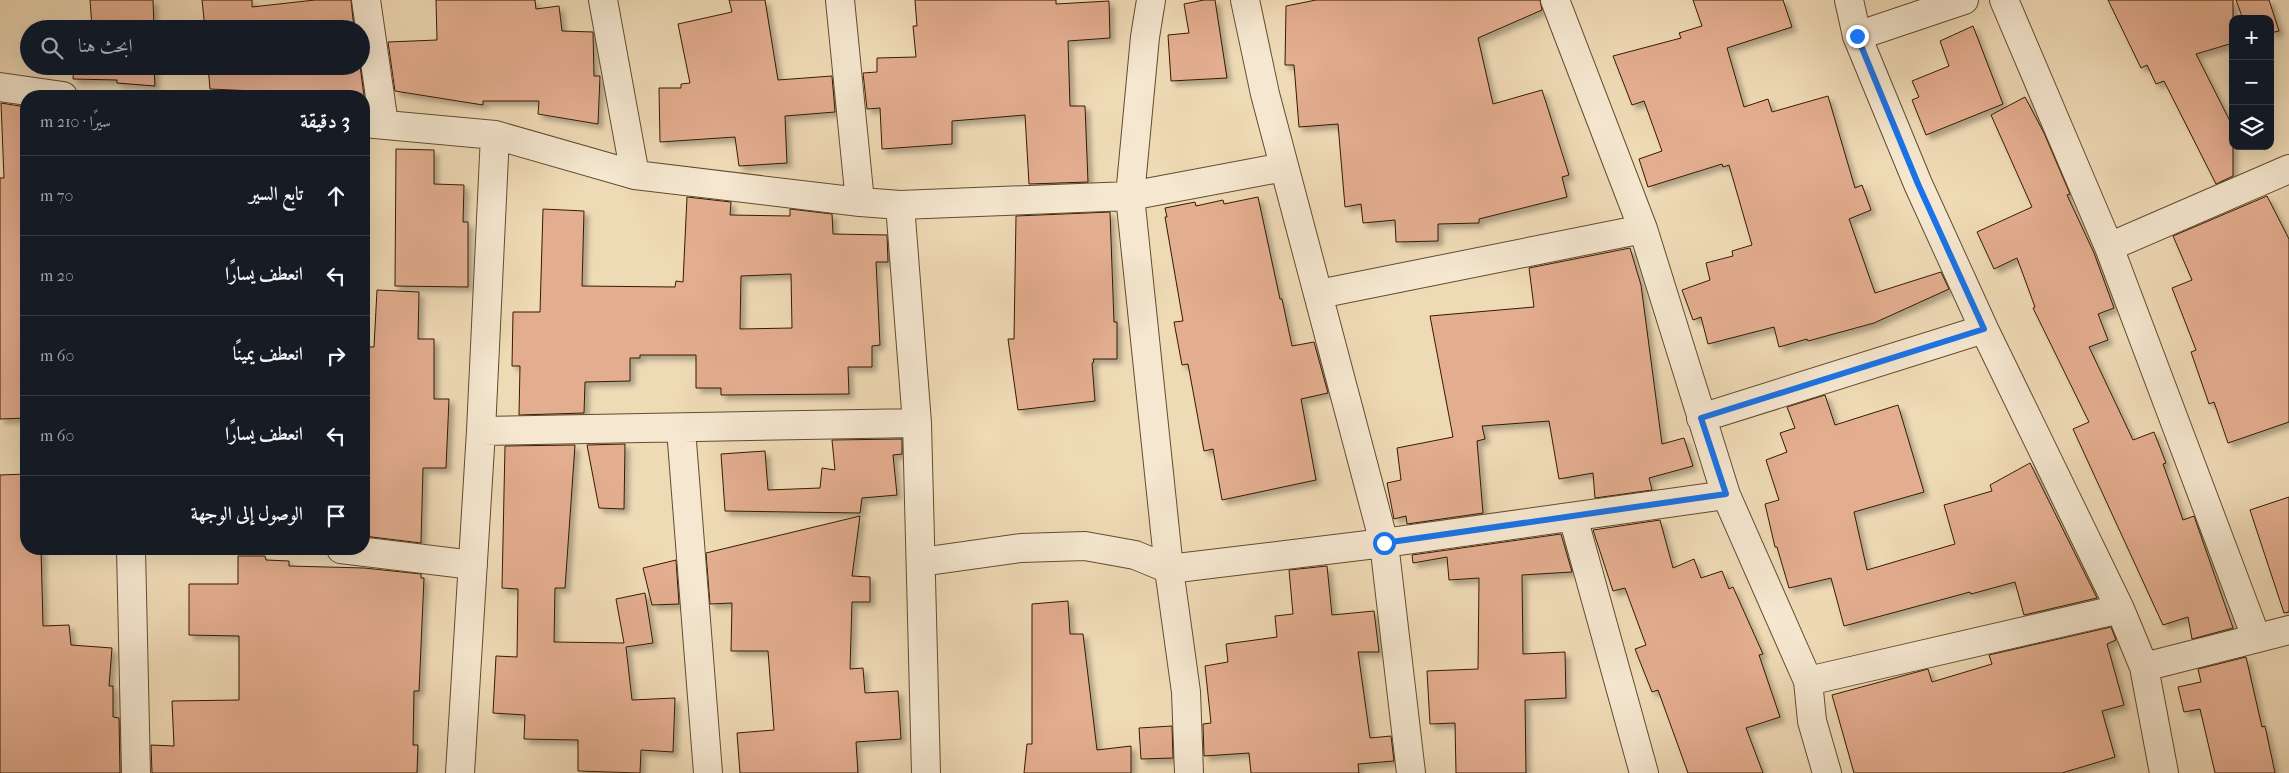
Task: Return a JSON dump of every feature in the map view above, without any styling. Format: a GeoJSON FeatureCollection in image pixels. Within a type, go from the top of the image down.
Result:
{"type":"FeatureCollection","features":[{"type":"Feature","properties":{"kind":"street"},"geometry":{"type":"LineString","coordinates":[[366,0],[367,20]]}},
{"type":"Feature","properties":{"kind":"street"},"geometry":{"type":"LineString","coordinates":[[603,0],[634,175]]}},
{"type":"Feature","properties":{"kind":"street"},"geometry":{"type":"LineString","coordinates":[[840,0],[860,202]]}},
{"type":"Feature","properties":{"kind":"street"},"geometry":{"type":"LineString","coordinates":[[1151,0],[1145,37],[1130,196],[1169,569],[1186,692],[1189,773]]}},
{"type":"Feature","properties":{"kind":"street"},"geometry":{"type":"LineString","coordinates":[[1245,0],[1265,94],[1384,543],[1411,773]]}},
{"type":"Feature","properties":{"kind":"street"},"geometry":{"type":"LineString","coordinates":[[1554,0],[1643,228],[1726,494],[1808,681],[1812,721],[1828,773]]}},
{"type":"Feature","properties":{"kind":"street"},"geometry":{"type":"LineString","coordinates":[[1849,0],[1857,36],[1918,184],[1984,329],[2120,609],[2144,667],[2164,773]]}},
{"type":"Feature","properties":{"kind":"street"},"geometry":{"type":"LineString","coordinates":[[1857,36],[1964,0]]}},
{"type":"Feature","properties":{"kind":"street"},"geometry":{"type":"LineString","coordinates":[[2004,0],[2109,248],[2256,637]]}},
{"type":"Feature","properties":{"kind":"street"},"geometry":{"type":"LineString","coordinates":[[370,62],[374,124],[494,135],[634,175],[860,202],[900,205],[1130,196],[1284,166]]}},
{"type":"Feature","properties":{"kind":"street"},"geometry":{"type":"LineString","coordinates":[[0,87],[21,90]]}},
{"type":"Feature","properties":{"kind":"street"},"geometry":{"type":"LineString","coordinates":[[460,773],[481,431],[494,135]]}},
{"type":"Feature","properties":{"kind":"street"},"geometry":{"type":"LineString","coordinates":[[2109,248],[2289,170]]}},
{"type":"Feature","properties":{"kind":"street"},"geometry":{"type":"LineString","coordinates":[[900,205],[917,423],[926,773]]}},
{"type":"Feature","properties":{"kind":"street"},"geometry":{"type":"LineString","coordinates":[[1319,294],[1643,228]]}},
{"type":"Feature","properties":{"kind":"street"},"geometry":{"type":"LineString","coordinates":[[1701,418],[1984,329]]}},
{"type":"Feature","properties":{"kind":"street"},"geometry":{"type":"LineString","coordinates":[[481,431],[682,429],[917,423]]}},
{"type":"Feature","properties":{"kind":"street"},"geometry":{"type":"LineString","coordinates":[[682,429],[708,773]]}},
{"type":"Feature","properties":{"kind":"street"},"geometry":{"type":"LineString","coordinates":[[921,562],[1021,548],[1086,546],[1135,555],[1169,569],[1384,543],[1726,494]]}},
{"type":"Feature","properties":{"kind":"street"},"geometry":{"type":"LineString","coordinates":[[1573,517],[1644,773]]}},
{"type":"Feature","properties":{"kind":"street"},"geometry":{"type":"LineString","coordinates":[[370,553],[473,565]]}},
{"type":"Feature","properties":{"kind":"street"},"geometry":{"type":"LineString","coordinates":[[131,555],[136,773]]}},
{"type":"Feature","properties":{"kind":"street"},"geometry":{"type":"LineString","coordinates":[[1808,681],[2120,609]]}},
{"type":"Feature","properties":{"kind":"street"},"geometry":{"type":"LineString","coordinates":[[2144,667],[2289,630]]}},
{"type":"Feature","properties":{"kind":"building"},"geometry":{"type":"Polygon","coordinates":[[[90,0],[153,0],[154,20],[91,20],[90,0]]]}},
{"type":"Feature","properties":{"kind":"building"},"geometry":{"type":"Polygon","coordinates":[[[202,0],[252,0],[252,7],[315,0],[351,0],[353,20],[204,20],[202,0]]]}},
{"type":"Feature","properties":{"kind":"building"},"geometry":{"type":"Polygon","coordinates":[[[436,0],[535,0],[536,9],[559,6],[562,31],[593,32],[594,76],[600,76],[598,124],[538,114],[539,101],[483,101],[483,105],[395,91],[388,42],[437,40],[436,0]]]}},
{"type":"Feature","properties":{"kind":"building"},"geometry":{"type":"Polygon","coordinates":[[[729,0],[765,0],[778,80],[832,76],[835,112],[785,116],[787,163],[739,166],[735,137],[660,142],[659,88],[681,88],[681,84],[690,83],[678,24],[732,12],[729,0]]]}},
{"type":"Feature","properties":{"kind":"building"},"geometry":{"type":"Polygon","coordinates":[[[915,0],[1056,0],[1056,4],[1109,1],[1110,38],[1068,41],[1070,106],[1085,106],[1088,182],[1029,184],[1025,115],[952,121],[952,144],[882,149],[880,108],[867,109],[863,73],[877,72],[877,58],[916,57],[913,26],[917,26],[915,0]]]}},
{"type":"Feature","properties":{"kind":"building"},"geometry":{"type":"Polygon","coordinates":[[[1215,0],[1227,78],[1171,81],[1168,35],[1189,33],[1184,4],[1215,0]]]}},
{"type":"Feature","properties":{"kind":"building"},"geometry":{"type":"Polygon","coordinates":[[[1316,0],[1540,0],[1542,10],[1478,38],[1493,104],[1542,90],[1569,175],[1562,177],[1567,197],[1479,219],[1479,223],[1438,224],[1438,241],[1396,242],[1395,220],[1363,223],[1361,204],[1345,207],[1338,124],[1299,127],[1294,65],[1285,65],[1286,6],[1316,0]]]}},
{"type":"Feature","properties":{"kind":"building"},"geometry":{"type":"Polygon","coordinates":[[[1693,0],[1783,0],[1792,27],[1727,48],[1744,107],[1768,99],[1772,112],[1828,96],[1855,188],[1862,185],[1871,210],[1849,219],[1875,293],[1941,272],[1949,289],[1874,323],[1808,341],[1807,339],[1779,347],[1774,327],[1708,344],[1701,317],[1693,320],[1682,290],[1710,280],[1706,263],[1733,256],[1732,251],[1752,245],[1729,165],[1723,167],[1722,164],[1648,187],[1639,159],[1662,151],[1644,101],[1632,105],[1613,56],[1681,38],[1679,33],[1702,26],[1693,0]]]}},
{"type":"Feature","properties":{"kind":"building"},"geometry":{"type":"Polygon","coordinates":[[[2108,0],[2233,0],[2233,15],[2229,15],[2229,44],[2196,54],[2229,119],[2229,150],[2233,150],[2233,176],[2216,184],[2164,81],[2156,84],[2147,65],[2141,68],[2108,0]]]}},
{"type":"Feature","properties":{"kind":"building"},"geometry":{"type":"Polygon","coordinates":[[[2236,0],[2269,0],[2274,15],[2242,15],[2236,0]]]}},
{"type":"Feature","properties":{"kind":"building"},"geometry":{"type":"Polygon","coordinates":[[[2274,16],[2279,31],[2274,32],[2274,16]]]}},
{"type":"Feature","properties":{"kind":"building"},"geometry":{"type":"Polygon","coordinates":[[[1973,26],[2003,104],[1926,135],[1912,100],[1919,97],[1912,81],[1949,66],[1940,41],[1973,26]]]}},
{"type":"Feature","properties":{"kind":"building"},"geometry":{"type":"Polygon","coordinates":[[[73,75],[154,75],[155,86],[117,83],[117,80],[73,79],[73,75]]]}},
{"type":"Feature","properties":{"kind":"building"},"geometry":{"type":"Polygon","coordinates":[[[209,75],[361,75],[363,90],[232,90],[210,89],[209,75]]]}},
{"type":"Feature","properties":{"kind":"building"},"geometry":{"type":"Polygon","coordinates":[[[2025,97],[2044,133],[2070,194],[2067,195],[2094,253],[2114,308],[2098,314],[2108,340],[2089,347],[2133,440],[2154,432],[2166,463],[2163,464],[2183,520],[2194,516],[2233,628],[2192,639],[2188,617],[2163,625],[2073,429],[2089,422],[2033,308],[2035,307],[2017,258],[1994,269],[1977,232],[2032,207],[1991,115],[2025,97]]]}},
{"type":"Feature","properties":{"kind":"building"},"geometry":{"type":"Polygon","coordinates":[[[1,103],[20,106],[20,418],[0,419],[0,178],[4,178],[1,103]]]}},
{"type":"Feature","properties":{"kind":"building"},"geometry":{"type":"Polygon","coordinates":[[[396,149],[434,150],[434,184],[464,185],[463,222],[468,222],[468,287],[395,286],[396,149]]]}},
{"type":"Feature","properties":{"kind":"building"},"geometry":{"type":"Polygon","coordinates":[[[2267,196],[2289,239],[2289,422],[2228,443],[2214,402],[2209,404],[2191,352],[2196,350],[2172,288],[2192,280],[2173,236],[2267,196]]]}},
{"type":"Feature","properties":{"kind":"building"},"geometry":{"type":"Polygon","coordinates":[[[687,197],[731,202],[730,215],[790,216],[790,209],[832,214],[833,234],[887,235],[888,262],[876,262],[880,345],[872,346],[872,367],[848,367],[849,394],[721,395],[721,388],[696,388],[696,355],[640,355],[640,358],[630,358],[630,381],[585,382],[584,413],[519,415],[520,366],[512,366],[513,312],[540,312],[543,209],[584,211],[582,286],[675,287],[676,281],[683,282],[687,197]],[[791,274],[741,276],[740,329],[792,328],[791,274]]]}},
{"type":"Feature","properties":{"kind":"building"},"geometry":{"type":"Polygon","coordinates":[[[1258,197],[1292,346],[1314,342],[1328,393],[1301,399],[1316,480],[1222,500],[1213,449],[1204,451],[1188,364],[1182,365],[1174,322],[1183,321],[1165,208],[1195,202],[1196,206],[1223,200],[1224,204],[1258,197]]]}},
{"type":"Feature","properties":{"kind":"building"},"geometry":{"type":"Polygon","coordinates":[[[1110,212],[1114,322],[1117,322],[1117,359],[1093,359],[1095,401],[1018,410],[1008,339],[1014,339],[1016,216],[1110,212]]]}},
{"type":"Feature","properties":{"kind":"building"},"geometry":{"type":"Polygon","coordinates":[[[1630,248],[1641,285],[1662,444],[1684,438],[1693,466],[1649,478],[1652,490],[1595,498],[1593,473],[1559,479],[1549,421],[1482,426],[1485,439],[1477,441],[1483,513],[1407,524],[1406,516],[1394,519],[1387,483],[1401,480],[1397,448],[1453,437],[1430,316],[1534,307],[1529,268],[1630,248]]]}},
{"type":"Feature","properties":{"kind":"building"},"geometry":{"type":"Polygon","coordinates":[[[377,290],[419,292],[418,339],[434,339],[434,399],[449,399],[446,468],[423,468],[421,543],[370,537],[370,347],[374,347],[377,290]]]}},
{"type":"Feature","properties":{"kind":"building"},"geometry":{"type":"Polygon","coordinates":[[[1825,395],[1835,425],[1898,405],[1924,492],[1854,512],[1867,570],[1955,544],[1944,505],[1992,491],[1990,485],[2030,463],[2097,598],[2024,615],[2015,582],[1971,594],[1970,592],[1844,626],[1831,578],[1789,588],[1777,547],[1775,547],[1765,504],[1779,500],[1766,460],[1787,452],[1780,433],[1795,428],[1787,407],[1825,395]]]}},
{"type":"Feature","properties":{"kind":"building"},"geometry":{"type":"Polygon","coordinates":[[[902,439],[902,454],[893,455],[897,495],[862,498],[860,513],[725,511],[721,454],[765,451],[768,490],[820,488],[822,468],[835,470],[832,440],[902,439]]]}},
{"type":"Feature","properties":{"kind":"building"},"geometry":{"type":"Polygon","coordinates":[[[625,444],[624,509],[599,508],[587,445],[625,444]]]}},
{"type":"Feature","properties":{"kind":"building"},"geometry":{"type":"Polygon","coordinates":[[[575,445],[565,588],[555,588],[554,642],[624,643],[616,599],[645,593],[653,643],[626,647],[632,700],[675,698],[673,752],[641,750],[640,773],[578,771],[578,740],[524,739],[525,715],[493,713],[496,656],[517,657],[518,589],[502,588],[505,446],[575,445]]]}},
{"type":"Feature","properties":{"kind":"building"},"geometry":{"type":"Polygon","coordinates":[[[20,474],[20,555],[41,555],[43,626],[69,625],[71,645],[112,648],[109,686],[113,686],[113,717],[119,718],[120,773],[0,773],[0,475],[20,474]]]}},
{"type":"Feature","properties":{"kind":"building"},"geometry":{"type":"Polygon","coordinates":[[[2289,497],[2289,612],[2284,613],[2250,510],[2289,497]]]}},
{"type":"Feature","properties":{"kind":"building"},"geometry":{"type":"Polygon","coordinates":[[[860,516],[852,576],[870,577],[870,602],[852,602],[850,669],[863,668],[865,693],[898,691],[901,739],[856,742],[858,773],[740,773],[737,733],[774,730],[768,651],[731,651],[732,603],[710,604],[706,553],[860,516]]]}},
{"type":"Feature","properties":{"kind":"building"},"geometry":{"type":"Polygon","coordinates":[[[1660,520],[1673,568],[1694,559],[1701,578],[1722,571],[1729,589],[1733,587],[1763,654],[1759,655],[1780,717],[1746,728],[1763,773],[1688,773],[1658,690],[1652,692],[1635,649],[1646,645],[1625,588],[1613,591],[1593,530],[1660,520]]]}},
{"type":"Feature","properties":{"kind":"building"},"geometry":{"type":"Polygon","coordinates":[[[1561,534],[1572,572],[1522,575],[1523,654],[1565,652],[1566,698],[1525,700],[1526,773],[1456,773],[1455,723],[1430,724],[1427,671],[1478,669],[1479,578],[1449,580],[1447,557],[1413,563],[1412,555],[1561,534]]]}},
{"type":"Feature","properties":{"kind":"building"},"geometry":{"type":"Polygon","coordinates":[[[238,556],[265,556],[266,560],[289,561],[289,566],[364,568],[421,574],[421,578],[424,578],[419,691],[414,691],[413,745],[418,745],[417,773],[152,773],[151,745],[174,746],[172,701],[239,700],[239,636],[189,635],[189,584],[238,584],[238,556]]]}},
{"type":"Feature","properties":{"kind":"building"},"geometry":{"type":"Polygon","coordinates":[[[676,560],[679,604],[652,605],[643,568],[676,560]]]}},
{"type":"Feature","properties":{"kind":"building"},"geometry":{"type":"Polygon","coordinates":[[[1327,566],[1332,615],[1374,611],[1379,652],[1358,652],[1370,738],[1391,736],[1394,761],[1358,764],[1359,773],[1251,773],[1249,753],[1204,756],[1203,724],[1211,723],[1205,666],[1228,662],[1226,644],[1277,637],[1275,616],[1293,614],[1289,570],[1327,566]]]}},
{"type":"Feature","properties":{"kind":"building"},"geometry":{"type":"Polygon","coordinates":[[[1068,601],[1070,634],[1083,634],[1097,750],[1131,746],[1131,773],[1024,773],[1027,744],[1032,744],[1032,604],[1068,601]]]}},
{"type":"Feature","properties":{"kind":"building"},"geometry":{"type":"Polygon","coordinates":[[[2111,627],[2116,640],[2107,644],[2124,705],[2102,711],[2115,757],[2062,773],[1854,773],[1832,695],[1928,669],[1932,682],[1992,664],[1989,655],[2111,627]]]}},
{"type":"Feature","properties":{"kind":"building"},"geometry":{"type":"Polygon","coordinates":[[[2246,657],[2262,727],[2265,726],[2275,773],[2215,773],[2200,709],[2184,712],[2178,687],[2201,682],[2198,669],[2246,657]]]}},
{"type":"Feature","properties":{"kind":"building"},"geometry":{"type":"Polygon","coordinates":[[[1172,726],[1173,758],[1141,759],[1139,728],[1172,726]]]}},
{"type":"Feature","properties":{"kind":"route"},"geometry":{"type":"LineString","coordinates":[[1384,543],[1726,494],[1701,418],[1984,329],[1918,184],[1857,36]]}}]}
